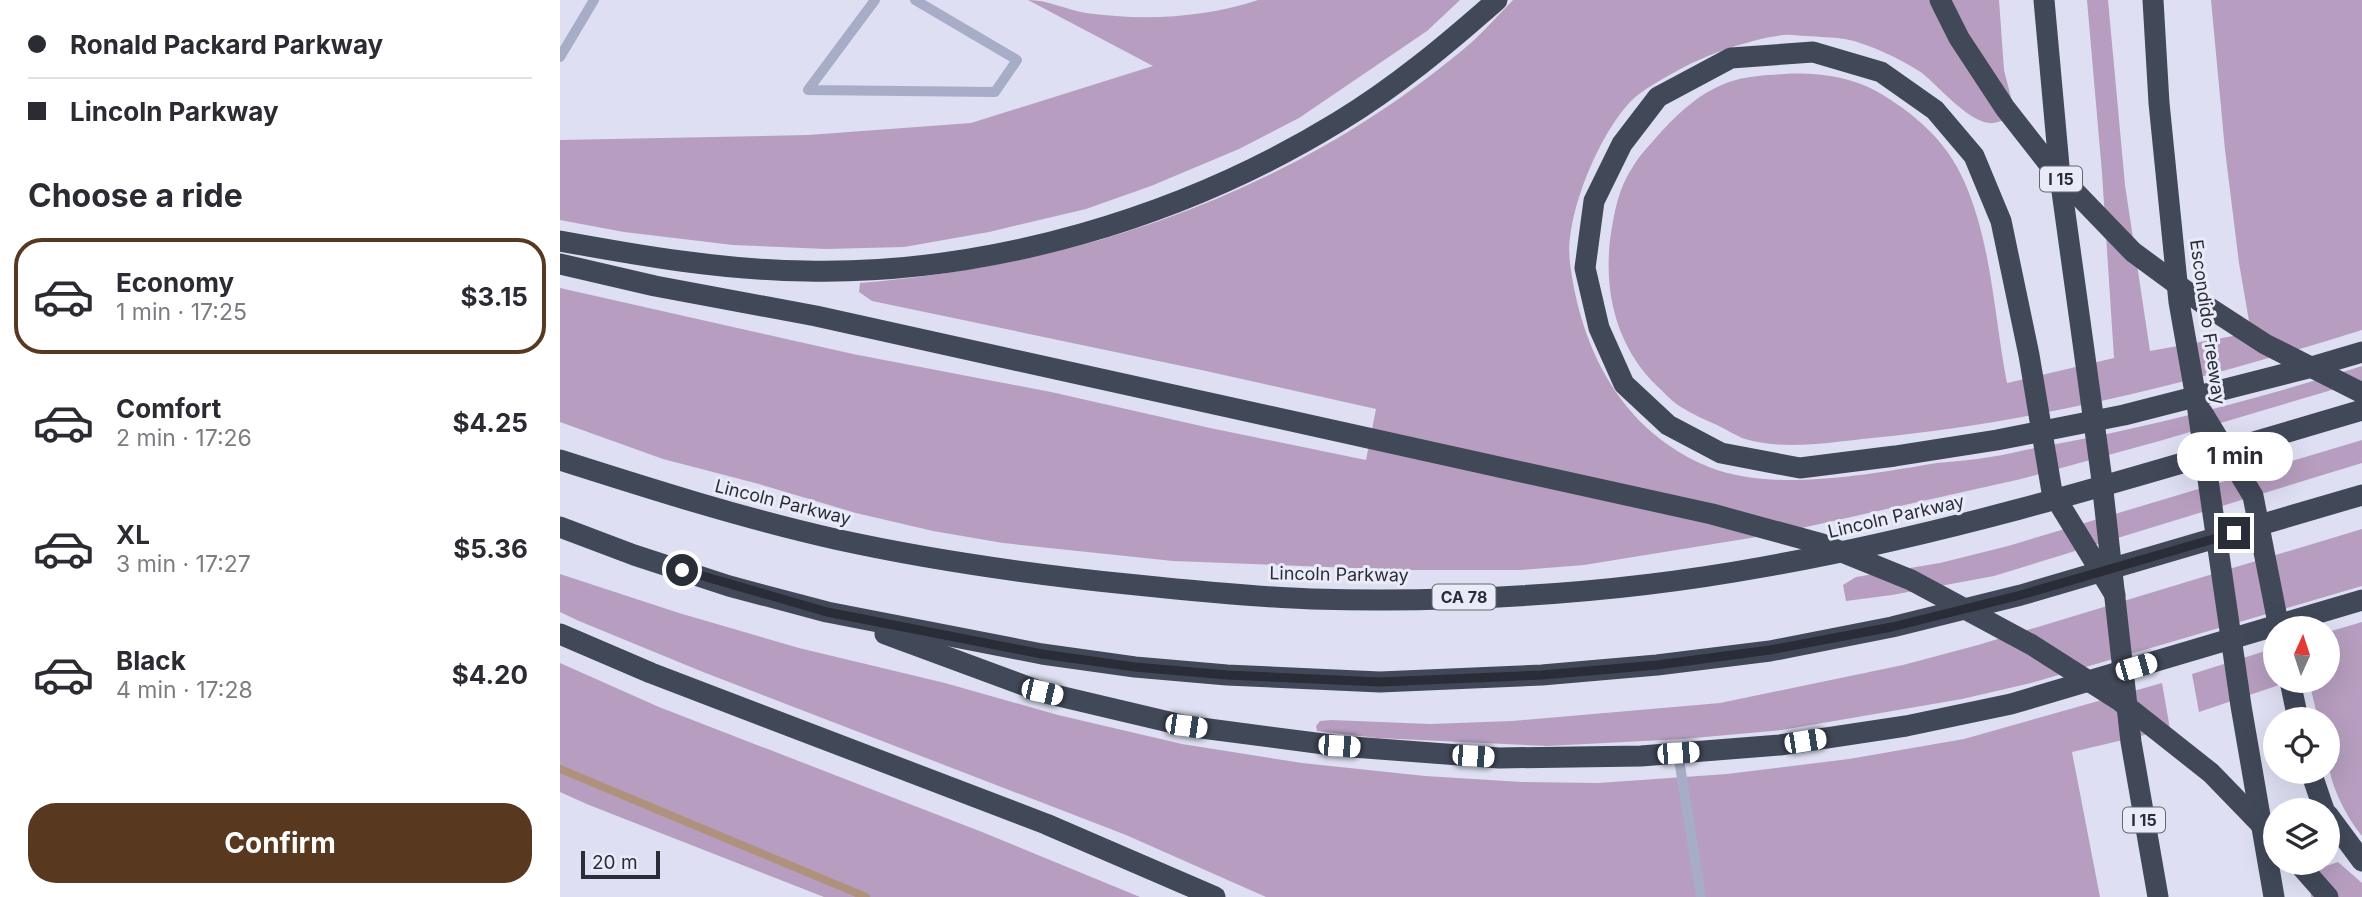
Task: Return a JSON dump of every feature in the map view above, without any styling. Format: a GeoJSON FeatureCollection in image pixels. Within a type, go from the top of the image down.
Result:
{"type":"FeatureCollection","features":[{"type":"Feature","properties":{"kind":"highway"},"geometry":{"type":"LineString","coordinates":[[560,241],[666,260],[731,268],[807,271],[880,269],[956,262],[1027,249],[1191,197],[1269,160],[1338,123],[1404,78],[1497,0]]}},
{"type":"Feature","properties":{"kind":"highway"},"geometry":{"type":"LineString","coordinates":[[1940,0],[1959,38],[2005,108],[2052,168],[2133,252],[2204,305],[2265,344],[2362,393]]}},
{"type":"Feature","properties":{"kind":"highway","name":"I 15"},"geometry":{"type":"LineString","coordinates":[[2044,0],[2060,177],[2086,356],[2131,742],[2158,897]]}},
{"type":"Feature","properties":{"kind":"highway","name":"Escondido Freeway"},"geometry":{"type":"LineString","coordinates":[[2153,0],[2179,302],[2197,404],[2241,706],[2274,897]]}},
{"type":"Feature","properties":{"kind":"highway"},"geometry":{"type":"LineString","coordinates":[[2115,595],[2052,492],[2029,355],[2001,221],[1974,156],[1935,110],[1881,72],[1813,52],[1731,58],[1658,97],[1622,144],[1594,201],[1585,268],[1599,328],[1624,384],[1668,425],[1721,453],[1800,468],[1997,440],[2124,415],[2362,352]]}},
{"type":"Feature","properties":{"kind":"highway"},"geometry":{"type":"LineString","coordinates":[[560,264],[655,286],[816,316],[1712,514],[1822,544],[1912,580],[2032,645],[2120,701],[2211,773],[2263,827]]}},
{"type":"Feature","properties":{"kind":"highway"},"geometry":{"type":"LineString","coordinates":[[2197,404],[2253,496],[2277,616]]}},
{"type":"Feature","properties":{"kind":"highway","name":"Lincoln Parkway"},"geometry":{"type":"LineString","coordinates":[[560,460],[708,507],[835,539],[943,560],[1054,577],[1225,594],[1310,599],[1398,599],[1568,593],[1759,568],[1875,546],[2002,515],[2362,410]]}},
{"type":"Feature","properties":{"kind":"highway"},"geometry":{"type":"LineString","coordinates":[[560,527],[729,586],[827,612],[1042,654],[1135,667],[1227,675],[1380,682],[1542,675],[1657,665],[1757,652],[1892,627],[2021,595],[2362,495]]}},
{"type":"Feature","properties":{"kind":"highway"},"geometry":{"type":"LineString","coordinates":[[827,612],[1042,692],[1186,726],[1339,746],[1499,758],[1641,756],[1780,745],[1906,726],[2011,704],[2362,600]]}},
{"type":"Feature","properties":{"kind":"highway"},"geometry":{"type":"LineString","coordinates":[[560,635],[651,673],[1046,824],[1215,897]]}},
{"type":"Feature","properties":{"kind":"highway"},"geometry":{"type":"LineString","coordinates":[[2340,831],[2362,861]]}},
{"type":"Feature","properties":{"kind":"highway"},"geometry":{"type":"LineString","coordinates":[[2309,875],[2328,897]]}},
{"type":"Feature","properties":{"kind":"lane"},"geometry":{"type":"LineString","coordinates":[[560,57],[594,0]]}},
{"type":"Feature","properties":{"kind":"lane"},"geometry":{"type":"LineString","coordinates":[[875,0],[808,90],[995,92],[1017,61],[915,0]]}},
{"type":"Feature","properties":{"kind":"lane"},"geometry":{"type":"LineString","coordinates":[[1678,753],[1701,897]]}},
{"type":"Feature","properties":{"kind":"shaded area"},"geometry":{"type":"Polygon","coordinates":[[[1028,0],[1086,13],[1151,17],[1216,11],[1258,0],[1460,0],[1427,31],[1299,118],[1239,149],[1151,186],[1086,209],[989,232],[904,247],[826,249],[733,245],[624,232],[560,220],[560,140],[808,135],[971,123],[1153,66],[1028,0]]]}},
{"type":"Feature","properties":{"kind":"shaded area"},"geometry":{"type":"Polygon","coordinates":[[[1513,0],[1999,0],[2004,70],[2013,105],[2010,117],[2000,122],[1989,123],[1972,116],[1922,73],[1874,48],[1845,39],[1787,35],[1728,49],[1675,72],[1635,97],[1607,134],[1586,177],[1572,223],[1570,263],[1584,327],[1611,385],[1630,410],[1653,433],[1679,452],[1709,467],[1734,475],[1762,479],[1852,476],[1996,456],[2118,432],[2241,402],[2362,366],[2362,381],[2021,479],[1775,534],[1584,565],[1521,570],[1404,570],[1173,561],[1003,543],[933,531],[856,513],[663,459],[560,422],[560,288],[853,354],[1051,392],[1366,460],[1376,409],[872,301],[859,292],[860,283],[944,274],[1026,259],[1107,238],[1186,211],[1262,179],[1335,140],[1405,94],[1472,42],[1513,0]]]}},
{"type":"Feature","properties":{"kind":"shaded area"},"geometry":{"type":"Polygon","coordinates":[[[2087,0],[2108,0],[2125,185],[2150,351],[2233,336],[2249,330],[2225,150],[2211,0],[2362,0],[2362,330],[2242,366],[2059,410],[1934,431],[1792,445],[1761,443],[1742,438],[1678,405],[1643,371],[1616,319],[1609,280],[1613,220],[1620,192],[1629,174],[1641,155],[1670,122],[1707,92],[1742,78],[1796,74],[1843,79],[1876,91],[1916,118],[1948,153],[1964,181],[1981,230],[2007,383],[2114,358],[2087,0]]]}},
{"type":"Feature","properties":{"kind":"shaded area"},"geometry":{"type":"Polygon","coordinates":[[[2362,440],[2362,463],[1994,576],[1846,601],[1843,585],[1856,577],[1940,563],[2008,546],[2362,440]]]}},
{"type":"Feature","properties":{"kind":"shaded area"},"geometry":{"type":"Polygon","coordinates":[[[2362,529],[2362,586],[2031,683],[1962,699],[1782,730],[1683,739],[1547,746],[1377,738],[1317,731],[1316,726],[1320,721],[1331,720],[1430,724],[1512,721],[1720,703],[1903,665],[1978,645],[2362,529]]]}},
{"type":"Feature","properties":{"kind":"shaded area"},"geometry":{"type":"Polygon","coordinates":[[[560,574],[799,648],[1182,744],[1302,763],[1425,776],[1598,783],[1727,774],[1849,759],[1964,739],[2162,683],[2170,729],[2072,752],[2100,897],[1266,897],[1126,835],[703,672],[579,621],[560,612],[560,574]]]}},
{"type":"Feature","properties":{"kind":"shaded area"},"geometry":{"type":"Polygon","coordinates":[[[2362,622],[2362,836],[2345,810],[2333,784],[2340,784],[2340,707],[2315,707],[2312,693],[2340,693],[2340,628],[2362,622]]]}},
{"type":"Feature","properties":{"kind":"shaded area"},"geometry":{"type":"Polygon","coordinates":[[[2263,652],[2263,690],[2199,712],[2192,674],[2263,652]]]}},
{"type":"Feature","properties":{"kind":"shaded area"},"geometry":{"type":"Polygon","coordinates":[[[560,663],[659,707],[982,832],[1140,897],[824,897],[589,805],[560,792],[560,663]]]}},
{"type":"Feature","properties":{"kind":"shaded area"},"geometry":{"type":"Polygon","coordinates":[[[2340,864],[2362,883],[2362,897],[2311,897],[2310,876],[2340,875],[2340,864]]]}},
{"type":"Feature","properties":{"kind":"waterway"},"geometry":{"type":"LineString","coordinates":[[560,769],[866,897]]}},
{"type":"Feature","properties":{"kind":"route"},"geometry":{"type":"LineString","coordinates":[[682,570],[729,586],[827,612],[1042,654],[1135,667],[1227,675],[1380,682],[1542,675],[1657,665],[1770,650],[1892,627],[2021,595],[2234,533]]}}]}
